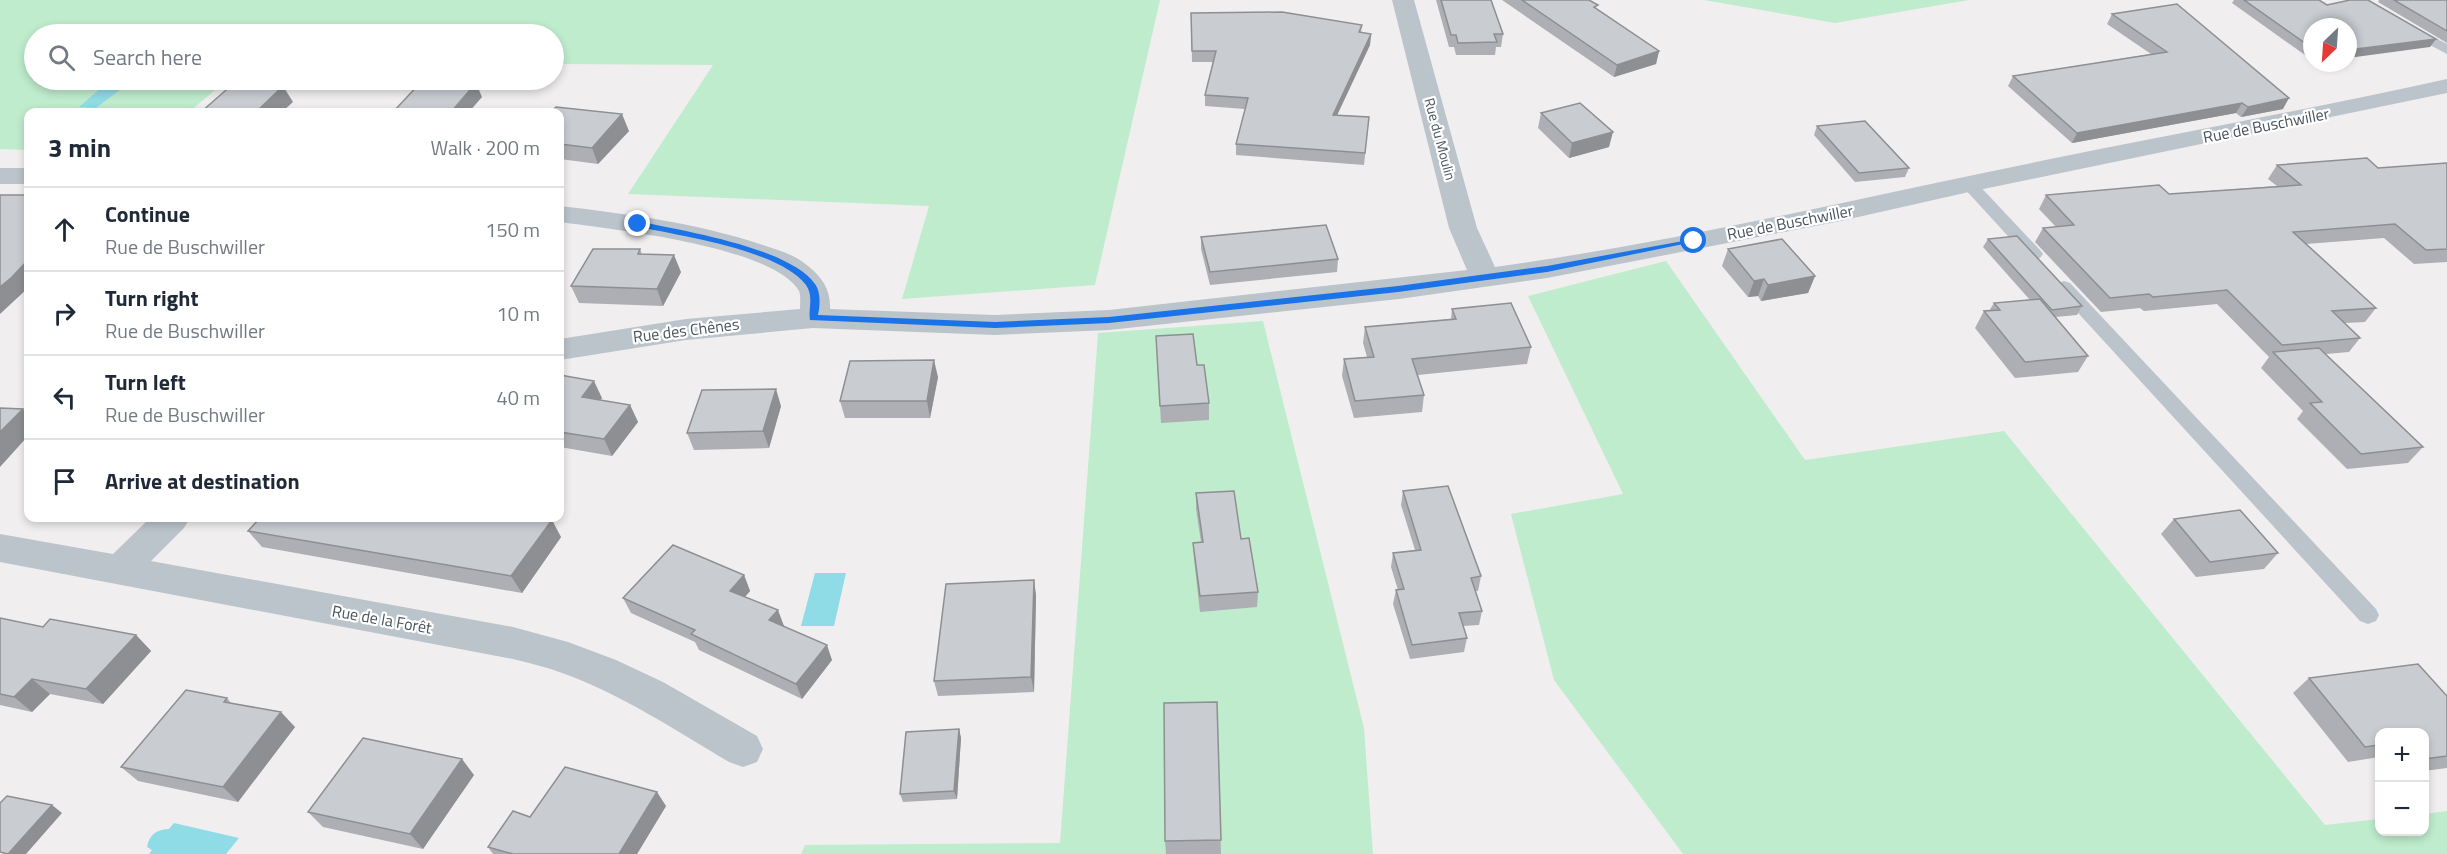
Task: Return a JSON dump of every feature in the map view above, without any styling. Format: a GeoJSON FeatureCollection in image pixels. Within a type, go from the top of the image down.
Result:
{"type":"FeatureCollection","features":[{"type":"Feature","properties":{"kind":"street","name":"Rue du Moulin"},"geometry":{"type":"LineString","coordinates":[[1403,0],[1463,228],[1484,276]]}},
{"type":"Feature","properties":{"kind":"street","name":"Rue de Buschwiller"},"geometry":{"type":"LineString","coordinates":[[813,318],[972,324],[1069,322],[1387,290],[1547,269],[1836,214],[1969,184],[2361,106],[2447,86]]}},
{"type":"Feature","properties":{"kind":"street"},"geometry":{"type":"LineString","coordinates":[[0,176],[24,176]]}},
{"type":"Feature","properties":{"kind":"street"},"geometry":{"type":"LineString","coordinates":[[564,215],[638,224],[682,233],[737,246],[776,260],[795,270],[812,286],[816,305],[813,318]]}},
{"type":"Feature","properties":{"kind":"street","name":"Rue des Chênes"},"geometry":{"type":"LineString","coordinates":[[564,349],[664,332],[813,318]]}},
{"type":"Feature","properties":{"kind":"street"},"geometry":{"type":"LineString","coordinates":[[120,571],[168,522]]}},
{"type":"Feature","properties":{"kind":"street","name":"Rue de la Forêt"},"geometry":{"type":"LineString","coordinates":[[0,548],[513,643],[568,658],[649,694],[743,749]]}},
{"type":"Feature","properties":{"kind":"lane"},"geometry":{"type":"LineString","coordinates":[[2398,22],[2447,50]]}},
{"type":"Feature","properties":{"kind":"lane"},"geometry":{"type":"LineString","coordinates":[[1969,184],[2368,615]]}},
{"type":"Feature","properties":{"kind":"green space"},"geometry":{"type":"Polygon","coordinates":[[[0,0],[1160,0],[1095,285],[902,299],[929,206],[628,194],[713,65],[564,64],[564,24],[24,24],[24,90],[215,90],[194,108],[24,108],[24,150],[0,149],[0,0]]]}},
{"type":"Feature","properties":{"kind":"green space"},"geometry":{"type":"Polygon","coordinates":[[[1704,0],[1969,0],[1835,23],[1704,0]]]}},
{"type":"Feature","properties":{"kind":"green space"},"geometry":{"type":"Polygon","coordinates":[[[1666,261],[1805,460],[2004,431],[2325,825],[2375,819],[2375,836],[2429,836],[2429,813],[2447,811],[2447,854],[1683,854],[1554,680],[1511,514],[1623,494],[1528,296],[1666,261]]]}},
{"type":"Feature","properties":{"kind":"green space"},"geometry":{"type":"Polygon","coordinates":[[[1263,321],[1364,728],[1373,854],[801,854],[805,845],[1060,843],[1098,333],[1263,321]]]}},
{"type":"Feature","properties":{"kind":"water"},"geometry":{"type":"Polygon","coordinates":[[[99,90],[120,90],[96,108],[79,107],[99,90]]]}},
{"type":"Feature","properties":{"kind":"water"},"geometry":{"type":"Polygon","coordinates":[[[815,573],[846,573],[834,626],[801,626],[815,573]]]}},
{"type":"Feature","properties":{"kind":"water"},"geometry":{"type":"Polygon","coordinates":[[[174,823],[239,838],[226,854],[149,854],[152,850],[147,847],[152,836],[161,830],[169,829],[174,823]]]}},
{"type":"Feature","properties":{"kind":"building"},"geometry":{"type":"Polygon","coordinates":[[[1441,0],[1491,0],[1503,34],[1494,34],[1497,42],[1458,43],[1456,35],[1451,35],[1441,0]]]}},
{"type":"Feature","properties":{"kind":"building"},"geometry":{"type":"Polygon","coordinates":[[[1522,0],[1589,0],[1598,5],[1594,7],[1659,51],[1617,65],[1522,0]]]}},
{"type":"Feature","properties":{"kind":"building"},"geometry":{"type":"Polygon","coordinates":[[[2244,0],[2319,0],[2327,5],[2350,0],[2368,0],[2436,39],[2357,49],[2357,18],[2303,18],[2303,42],[2244,0]]]}},
{"type":"Feature","properties":{"kind":"building"},"geometry":{"type":"Polygon","coordinates":[[[2394,0],[2447,0],[2447,31],[2394,0]]]}},
{"type":"Feature","properties":{"kind":"building"},"geometry":{"type":"Polygon","coordinates":[[[2177,4],[2289,98],[2248,107],[2242,103],[2077,133],[2013,76],[2167,52],[2112,14],[2177,4]]]}},
{"type":"Feature","properties":{"kind":"building"},"geometry":{"type":"Polygon","coordinates":[[[1282,12],[1362,25],[1359,32],[1371,34],[1333,115],[1369,117],[1365,153],[1236,144],[1248,98],[1205,95],[1216,51],[1192,51],[1191,13],[1282,12]]]}},
{"type":"Feature","properties":{"kind":"building"},"geometry":{"type":"Polygon","coordinates":[[[226,90],[279,90],[260,108],[206,108],[226,90]]]}},
{"type":"Feature","properties":{"kind":"building"},"geometry":{"type":"Polygon","coordinates":[[[414,90],[470,90],[454,108],[397,108],[414,90]]]}},
{"type":"Feature","properties":{"kind":"building"},"geometry":{"type":"Polygon","coordinates":[[[1580,103],[1613,132],[1572,143],[1541,113],[1580,103]]]}},
{"type":"Feature","properties":{"kind":"building"},"geometry":{"type":"Polygon","coordinates":[[[556,107],[622,114],[592,148],[564,144],[564,108],[556,107]]]}},
{"type":"Feature","properties":{"kind":"building"},"geometry":{"type":"Polygon","coordinates":[[[1865,121],[1909,168],[1859,173],[1817,126],[1865,121]]]}},
{"type":"Feature","properties":{"kind":"building"},"geometry":{"type":"Polygon","coordinates":[[[2367,158],[2378,168],[2447,163],[2447,249],[2426,250],[2395,224],[2293,232],[2376,308],[2332,311],[2360,338],[2282,345],[2227,290],[2153,297],[2149,294],[2110,298],[2043,228],[2074,225],[2046,195],[2159,185],[2169,194],[2301,185],[2277,165],[2367,158]]]}},
{"type":"Feature","properties":{"kind":"building"},"geometry":{"type":"Polygon","coordinates":[[[0,195],[24,195],[24,264],[0,287],[0,195]]]}},
{"type":"Feature","properties":{"kind":"building"},"geometry":{"type":"Polygon","coordinates":[[[1326,225],[1338,259],[1210,272],[1201,237],[1326,225]]]}},
{"type":"Feature","properties":{"kind":"building"},"geometry":{"type":"Polygon","coordinates":[[[2017,236],[2082,306],[2052,310],[1988,239],[2017,236]]]}},
{"type":"Feature","properties":{"kind":"building"},"geometry":{"type":"Polygon","coordinates":[[[1782,239],[1815,276],[1768,285],[1764,279],[1754,281],[1728,249],[1782,239]]]}},
{"type":"Feature","properties":{"kind":"building"},"geometry":{"type":"Polygon","coordinates":[[[593,249],[640,249],[638,254],[674,255],[657,289],[571,286],[593,249]]]}},
{"type":"Feature","properties":{"kind":"building"},"geometry":{"type":"Polygon","coordinates":[[[2040,299],[2088,356],[2025,362],[1984,311],[2000,310],[1994,303],[2040,299]]]}},
{"type":"Feature","properties":{"kind":"building"},"geometry":{"type":"Polygon","coordinates":[[[1511,303],[1531,347],[1412,359],[1424,395],[1355,401],[1344,359],[1374,357],[1365,327],[1456,319],[1452,309],[1511,303]]]}},
{"type":"Feature","properties":{"kind":"building"},"geometry":{"type":"Polygon","coordinates":[[[1193,334],[1197,365],[1204,365],[1209,403],[1160,406],[1156,336],[1193,334]]]}},
{"type":"Feature","properties":{"kind":"building"},"geometry":{"type":"Polygon","coordinates":[[[2319,348],[2423,447],[2361,454],[2310,403],[2322,402],[2273,352],[2319,348]]]}},
{"type":"Feature","properties":{"kind":"building"},"geometry":{"type":"Polygon","coordinates":[[[934,360],[927,401],[840,401],[850,361],[934,360]]]}},
{"type":"Feature","properties":{"kind":"building"},"geometry":{"type":"Polygon","coordinates":[[[564,376],[594,381],[582,397],[630,405],[604,439],[564,433],[564,376]]]}},
{"type":"Feature","properties":{"kind":"building"},"geometry":{"type":"Polygon","coordinates":[[[776,389],[763,431],[687,433],[702,390],[776,389]]]}},
{"type":"Feature","properties":{"kind":"building"},"geometry":{"type":"Polygon","coordinates":[[[0,408],[23,409],[0,432],[0,408]]]}},
{"type":"Feature","properties":{"kind":"building"},"geometry":{"type":"Polygon","coordinates":[[[1448,486],[1481,576],[1471,578],[1482,611],[1459,613],[1467,638],[1412,645],[1396,590],[1404,589],[1393,553],[1421,550],[1403,491],[1448,486]]]}},
{"type":"Feature","properties":{"kind":"building"},"geometry":{"type":"Polygon","coordinates":[[[1234,491],[1241,539],[1249,538],[1258,592],[1200,596],[1193,543],[1203,542],[1196,493],[1234,491]]]}},
{"type":"Feature","properties":{"kind":"building"},"geometry":{"type":"Polygon","coordinates":[[[2240,510],[2278,553],[2210,562],[2174,519],[2240,510]]]}},
{"type":"Feature","properties":{"kind":"building"},"geometry":{"type":"Polygon","coordinates":[[[256,522],[551,522],[511,576],[248,531],[256,522]]]}},
{"type":"Feature","properties":{"kind":"building"},"geometry":{"type":"Polygon","coordinates":[[[673,545],[744,575],[730,591],[778,610],[769,620],[827,645],[796,684],[691,634],[695,630],[623,598],[673,545]]]}},
{"type":"Feature","properties":{"kind":"building"},"geometry":{"type":"Polygon","coordinates":[[[1034,580],[1031,677],[934,681],[946,584],[1034,580]]]}},
{"type":"Feature","properties":{"kind":"building"},"geometry":{"type":"Polygon","coordinates":[[[0,618],[43,627],[50,619],[136,635],[86,689],[32,679],[14,697],[0,694],[0,618]]]}},
{"type":"Feature","properties":{"kind":"building"},"geometry":{"type":"Polygon","coordinates":[[[2418,664],[2447,696],[2447,756],[2429,758],[2429,728],[2375,728],[2375,746],[2365,747],[2309,678],[2418,664]]]}},
{"type":"Feature","properties":{"kind":"building"},"geometry":{"type":"Polygon","coordinates":[[[186,690],[227,698],[224,702],[281,712],[223,787],[121,767],[186,690]]]}},
{"type":"Feature","properties":{"kind":"building"},"geometry":{"type":"Polygon","coordinates":[[[1217,702],[1221,840],[1165,841],[1164,703],[1217,702]]]}},
{"type":"Feature","properties":{"kind":"building"},"geometry":{"type":"Polygon","coordinates":[[[959,729],[954,791],[900,794],[906,732],[959,729]]]}},
{"type":"Feature","properties":{"kind":"building"},"geometry":{"type":"Polygon","coordinates":[[[363,738],[462,759],[410,834],[308,812],[363,738]]]}},
{"type":"Feature","properties":{"kind":"building"},"geometry":{"type":"Polygon","coordinates":[[[565,767],[657,792],[619,854],[513,854],[488,847],[513,811],[530,817],[565,767]]]}},
{"type":"Feature","properties":{"kind":"building"},"geometry":{"type":"Polygon","coordinates":[[[7,796],[52,805],[8,854],[0,852],[0,803],[7,796]]]}},
{"type":"Feature","properties":{"kind":"route"},"geometry":{"type":"LineString","coordinates":[[638,224],[737,246],[776,260],[795,270],[812,286],[816,305],[813,318],[995,325],[1109,320],[1398,289],[1547,269],[1694,241]]}}]}
